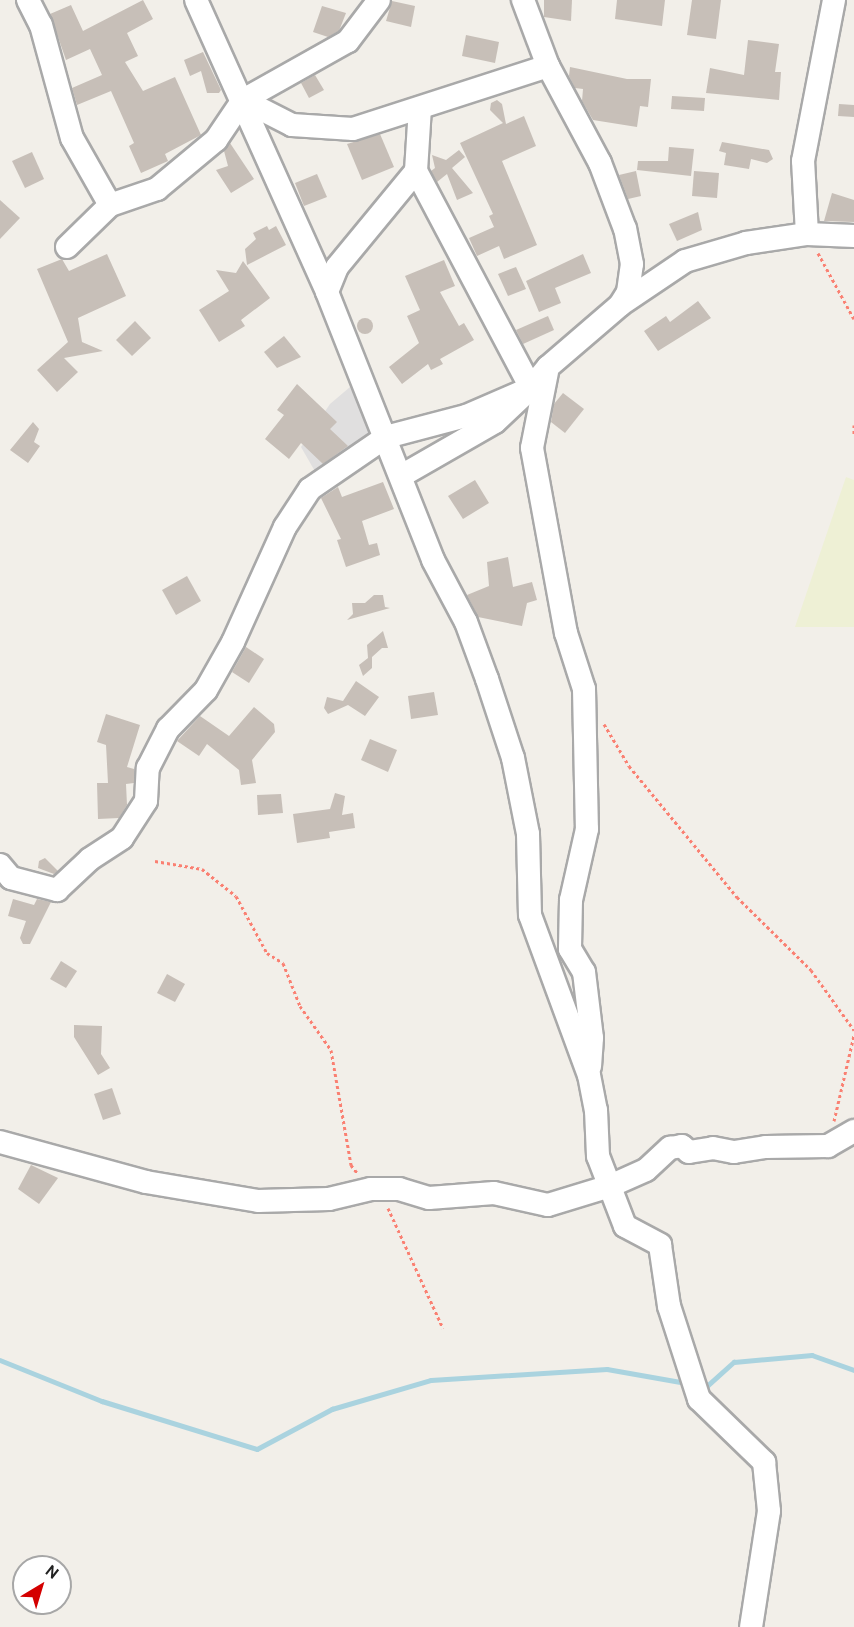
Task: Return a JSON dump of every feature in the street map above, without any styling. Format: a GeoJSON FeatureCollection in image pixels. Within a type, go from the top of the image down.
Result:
{"type":"FeatureCollection","features":[{"type":"Feature","properties":{"kind":"street"},"geometry":{"type":"LineString","coordinates":[[28,0],[41,25],[72,138],[110,205]]}},
{"type":"Feature","properties":{"kind":"street"},"geometry":{"type":"LineString","coordinates":[[196,0],[243,100],[327,292],[433,560],[466,622],[513,758],[528,834],[530,915],[589,1075],[596,1110],[598,1156],[625,1226],[660,1245],[669,1306],[699,1399],[764,1462],[769,1511],[751,1627]]}},
{"type":"Feature","properties":{"kind":"street"},"geometry":{"type":"LineString","coordinates":[[67,247],[110,205],[157,189],[216,140],[243,100],[348,41],[379,0]]}},
{"type":"Feature","properties":{"kind":"street"},"geometry":{"type":"LineString","coordinates":[[523,0],[548,66],[600,164],[625,230],[632,264],[627,292],[620,305]]}},
{"type":"Feature","properties":{"kind":"street"},"geometry":{"type":"LineString","coordinates":[[807,234],[803,161],[834,0]]}},
{"type":"Feature","properties":{"kind":"street"},"geometry":{"type":"LineString","coordinates":[[243,100],[292,125],[353,129],[548,66]]}},
{"type":"Feature","properties":{"kind":"street"},"geometry":{"type":"LineString","coordinates":[[420,108],[416,171],[531,388]]}},
{"type":"Feature","properties":{"kind":"street"},"geometry":{"type":"LineString","coordinates":[[327,292],[337,267],[416,171]]}},
{"type":"Feature","properties":{"kind":"street"},"geometry":{"type":"LineString","coordinates":[[401,477],[495,422],[531,388],[548,367],[620,305],[685,261],[746,243],[807,234],[854,236]]}},
{"type":"Feature","properties":{"kind":"street"},"geometry":{"type":"LineString","coordinates":[[548,367],[532,448],[566,633],[584,689],[587,829],[571,900],[570,950],[584,972],[592,1038],[589,1075]]}},
{"type":"Feature","properties":{"kind":"street"},"geometry":{"type":"LineString","coordinates":[[0,865],[11,878],[57,890],[90,859],[122,838],[146,801],[148,768],[168,729],[206,690],[233,642],[285,527],[310,489],[386,437],[465,416],[531,388]]}},
{"type":"Feature","properties":{"kind":"street"},"geometry":{"type":"LineString","coordinates":[[0,1142],[146,1182],[258,1201],[329,1199],[371,1189],[399,1189],[429,1198],[494,1193],[548,1205],[610,1186],[646,1170],[670,1148],[682,1146],[689,1152],[828,1146],[854,1131]]}},
{"type":"Feature","properties":{"kind":"path"},"geometry":{"type":"LineString","coordinates":[[807,234],[854,319]]}},
{"type":"Feature","properties":{"kind":"path"},"geometry":{"type":"LineString","coordinates":[[854,425],[854,434]]}},
{"type":"Feature","properties":{"kind":"path"},"geometry":{"type":"LineString","coordinates":[[601,718],[629,766],[737,897],[811,970],[854,1032],[828,1146]]}},
{"type":"Feature","properties":{"kind":"path"},"geometry":{"type":"LineString","coordinates":[[155,861],[202,869],[236,896],[267,953],[283,963],[300,1006],[332,1050],[351,1165],[392,1212],[443,1328]]}},
{"type":"Feature","properties":{"kind":"shaded area"},"geometry":{"type":"Polygon","coordinates":[[[350,387],[373,434],[320,480],[301,447],[330,404],[350,387]]]}},
{"type":"Feature","properties":{"kind":"green space"},"geometry":{"type":"Polygon","coordinates":[[[846,477],[854,480],[854,627],[795,627],[846,477]]]}},
{"type":"Feature","properties":{"kind":"building"},"geometry":{"type":"Polygon","coordinates":[[[143,0],[153,19],[127,33],[138,56],[125,62],[143,91],[175,77],[201,135],[165,154],[168,161],[141,173],[129,146],[134,143],[111,91],[77,105],[72,88],[102,75],[90,49],[66,60],[50,14],[71,5],[83,31],[143,0]]]}},
{"type":"Feature","properties":{"kind":"building"},"geometry":{"type":"Polygon","coordinates":[[[544,0],[572,0],[571,21],[544,17],[544,0]]]}},
{"type":"Feature","properties":{"kind":"building"},"geometry":{"type":"Polygon","coordinates":[[[617,0],[665,0],[662,26],[615,19],[617,0]]]}},
{"type":"Feature","properties":{"kind":"building"},"geometry":{"type":"Polygon","coordinates":[[[692,0],[721,0],[716,39],[687,35],[692,0]]]}},
{"type":"Feature","properties":{"kind":"building"},"geometry":{"type":"Polygon","coordinates":[[[392,1],[415,6],[411,27],[386,21],[392,1]]]}},
{"type":"Feature","properties":{"kind":"building"},"geometry":{"type":"Polygon","coordinates":[[[322,6],[346,13],[339,31],[328,37],[313,32],[322,6]]]}},
{"type":"Feature","properties":{"kind":"building"},"geometry":{"type":"Polygon","coordinates":[[[466,35],[499,42],[495,63],[462,56],[466,35]]]}},
{"type":"Feature","properties":{"kind":"building"},"geometry":{"type":"Polygon","coordinates":[[[748,40],[779,44],[775,72],[781,72],[779,100],[706,93],[710,68],[744,75],[748,40]]]}},
{"type":"Feature","properties":{"kind":"building"},"geometry":{"type":"Polygon","coordinates":[[[203,52],[221,90],[219,93],[207,93],[201,71],[190,76],[184,60],[203,52]]]}},
{"type":"Feature","properties":{"kind":"building"},"geometry":{"type":"Polygon","coordinates":[[[570,67],[627,79],[651,79],[648,107],[640,106],[637,127],[593,120],[582,101],[583,89],[575,88],[569,76],[570,67]]]}},
{"type":"Feature","properties":{"kind":"building"},"geometry":{"type":"Polygon","coordinates":[[[315,75],[324,90],[309,98],[301,83],[315,75]]]}},
{"type":"Feature","properties":{"kind":"building"},"geometry":{"type":"Polygon","coordinates":[[[672,96],[705,98],[704,111],[671,109],[672,96]]]}},
{"type":"Feature","properties":{"kind":"building"},"geometry":{"type":"Polygon","coordinates":[[[497,100],[502,104],[506,124],[524,116],[536,146],[502,161],[537,245],[504,259],[499,246],[477,256],[469,238],[494,227],[489,216],[493,214],[460,143],[503,123],[490,110],[491,103],[497,100]]]}},
{"type":"Feature","properties":{"kind":"building"},"geometry":{"type":"Polygon","coordinates":[[[839,104],[854,105],[854,117],[838,116],[839,104]]]}},
{"type":"Feature","properties":{"kind":"building"},"geometry":{"type":"Polygon","coordinates":[[[380,134],[394,167],[362,180],[347,144],[380,134]]]}},
{"type":"Feature","properties":{"kind":"building"},"geometry":{"type":"Polygon","coordinates":[[[722,142],[769,150],[773,159],[767,163],[751,159],[749,169],[724,165],[726,153],[719,151],[722,142]]]}},
{"type":"Feature","properties":{"kind":"building"},"geometry":{"type":"Polygon","coordinates":[[[230,143],[254,179],[231,193],[216,170],[228,166],[224,151],[230,143]]]}},
{"type":"Feature","properties":{"kind":"building"},"geometry":{"type":"Polygon","coordinates":[[[669,147],[694,149],[691,176],[637,170],[638,161],[668,161],[669,147]]]}},
{"type":"Feature","properties":{"kind":"building"},"geometry":{"type":"Polygon","coordinates":[[[459,150],[465,157],[452,168],[473,193],[457,200],[447,174],[437,182],[431,171],[435,168],[432,155],[446,160],[459,150]]]}},
{"type":"Feature","properties":{"kind":"building"},"geometry":{"type":"Polygon","coordinates":[[[32,152],[44,179],[25,188],[12,161],[32,152]]]}},
{"type":"Feature","properties":{"kind":"building"},"geometry":{"type":"Polygon","coordinates":[[[636,171],[641,196],[628,199],[619,175],[636,171]]]}},
{"type":"Feature","properties":{"kind":"building"},"geometry":{"type":"Polygon","coordinates":[[[694,171],[719,173],[717,198],[692,196],[694,171]]]}},
{"type":"Feature","properties":{"kind":"building"},"geometry":{"type":"Polygon","coordinates":[[[317,174],[327,197],[304,206],[295,183],[317,174]]]}},
{"type":"Feature","properties":{"kind":"building"},"geometry":{"type":"Polygon","coordinates":[[[832,193],[854,200],[854,222],[824,221],[832,193]]]}},
{"type":"Feature","properties":{"kind":"building"},"geometry":{"type":"Polygon","coordinates":[[[0,200],[20,218],[0,239],[0,200]]]}},
{"type":"Feature","properties":{"kind":"building"},"geometry":{"type":"Polygon","coordinates":[[[698,212],[702,230],[677,241],[669,224],[698,212]]]}},
{"type":"Feature","properties":{"kind":"building"},"geometry":{"type":"Polygon","coordinates":[[[267,226],[269,230],[276,226],[286,245],[247,265],[245,249],[256,239],[253,233],[267,226]]]}},
{"type":"Feature","properties":{"kind":"building"},"geometry":{"type":"Polygon","coordinates":[[[107,254],[126,296],[78,318],[82,342],[103,351],[64,358],[78,372],[57,392],[37,370],[68,342],[37,269],[62,259],[69,271],[107,254]]]}},
{"type":"Feature","properties":{"kind":"building"},"geometry":{"type":"Polygon","coordinates":[[[583,254],[591,273],[555,288],[561,303],[539,312],[526,281],[583,254]]]}},
{"type":"Feature","properties":{"kind":"building"},"geometry":{"type":"Polygon","coordinates":[[[444,260],[455,286],[440,292],[459,326],[464,323],[474,340],[440,359],[443,364],[431,370],[428,364],[402,384],[389,367],[419,343],[407,316],[420,310],[405,276],[444,260]]]}},
{"type":"Feature","properties":{"kind":"building"},"geometry":{"type":"Polygon","coordinates":[[[243,261],[270,298],[241,320],[245,326],[219,342],[199,310],[229,291],[216,270],[236,273],[243,261]]]}},
{"type":"Feature","properties":{"kind":"building"},"geometry":{"type":"Polygon","coordinates":[[[516,267],[526,289],[508,296],[498,274],[516,267]]]}},
{"type":"Feature","properties":{"kind":"building"},"geometry":{"type":"Polygon","coordinates":[[[698,301],[711,318],[658,351],[644,331],[666,316],[670,322],[698,301]]]}},
{"type":"Feature","properties":{"kind":"building"},"geometry":{"type":"Polygon","coordinates":[[[548,316],[554,330],[523,344],[516,330],[548,316]]]}},
{"type":"Feature","properties":{"kind":"building"},"geometry":{"type":"Polygon","coordinates":[[[362,318],[368,318],[373,326],[371,332],[362,334],[357,329],[357,323],[362,318]]]}},
{"type":"Feature","properties":{"kind":"building"},"geometry":{"type":"Polygon","coordinates":[[[135,321],[151,338],[132,356],[116,340],[135,321]]]}},
{"type":"Feature","properties":{"kind":"building"},"geometry":{"type":"Polygon","coordinates":[[[284,336],[301,357],[277,368],[264,352],[284,336]]]}},
{"type":"Feature","properties":{"kind":"building"},"geometry":{"type":"Polygon","coordinates":[[[297,384],[337,422],[330,429],[348,446],[323,464],[301,443],[289,459],[265,439],[284,415],[277,410],[297,384]]]}},
{"type":"Feature","properties":{"kind":"building"},"geometry":{"type":"Polygon","coordinates":[[[563,393],[584,409],[565,433],[551,422],[554,404],[563,393]]]}},
{"type":"Feature","properties":{"kind":"building"},"geometry":{"type":"Polygon","coordinates":[[[33,422],[39,429],[34,442],[40,446],[28,463],[10,450],[33,422]]]}},
{"type":"Feature","properties":{"kind":"building"},"geometry":{"type":"Polygon","coordinates":[[[475,480],[489,503],[463,519],[448,496],[475,480]]]}},
{"type":"Feature","properties":{"kind":"building"},"geometry":{"type":"Polygon","coordinates":[[[383,482],[394,509],[362,521],[369,545],[377,543],[380,555],[346,567],[337,540],[341,539],[321,498],[338,487],[342,497],[383,482]]]}},
{"type":"Feature","properties":{"kind":"building"},"geometry":{"type":"Polygon","coordinates":[[[508,557],[513,587],[532,582],[537,600],[527,603],[522,626],[478,617],[467,595],[489,586],[487,562],[508,557]]]}},
{"type":"Feature","properties":{"kind":"building"},"geometry":{"type":"Polygon","coordinates":[[[187,576],[201,601],[176,615],[162,590],[187,576]]]}},
{"type":"Feature","properties":{"kind":"building"},"geometry":{"type":"Polygon","coordinates":[[[374,595],[383,595],[385,607],[390,608],[347,620],[353,614],[352,603],[365,603],[374,595]]]}},
{"type":"Feature","properties":{"kind":"building"},"geometry":{"type":"Polygon","coordinates":[[[383,631],[388,648],[382,648],[372,657],[372,668],[363,676],[359,665],[368,658],[367,645],[383,631]]]}},
{"type":"Feature","properties":{"kind":"building"},"geometry":{"type":"Polygon","coordinates":[[[246,647],[264,659],[249,683],[232,672],[246,647]]]}},
{"type":"Feature","properties":{"kind":"building"},"geometry":{"type":"Polygon","coordinates":[[[356,681],[379,697],[365,716],[348,705],[328,714],[324,708],[327,697],[343,701],[356,681]]]}},
{"type":"Feature","properties":{"kind":"building"},"geometry":{"type":"Polygon","coordinates":[[[434,692],[438,715],[411,719],[408,696],[434,692]]]}},
{"type":"Feature","properties":{"kind":"building"},"geometry":{"type":"Polygon","coordinates":[[[254,707],[274,724],[275,732],[252,760],[256,783],[241,785],[239,770],[207,744],[199,756],[177,741],[200,716],[229,736],[254,707]]]}},
{"type":"Feature","properties":{"kind":"building"},"geometry":{"type":"Polygon","coordinates":[[[106,714],[140,725],[127,767],[134,769],[134,783],[126,784],[127,805],[119,818],[98,819],[97,783],[108,783],[106,745],[97,742],[106,714]]]}},
{"type":"Feature","properties":{"kind":"building"},"geometry":{"type":"Polygon","coordinates":[[[370,739],[397,750],[388,772],[361,760],[370,739]]]}},
{"type":"Feature","properties":{"kind":"building"},"geometry":{"type":"Polygon","coordinates":[[[335,793],[345,796],[342,815],[353,813],[355,828],[329,832],[330,838],[297,843],[293,814],[330,809],[335,793]]]}},
{"type":"Feature","properties":{"kind":"building"},"geometry":{"type":"Polygon","coordinates":[[[281,794],[283,813],[258,815],[257,795],[281,794]]]}},
{"type":"Feature","properties":{"kind":"building"},"geometry":{"type":"Polygon","coordinates":[[[45,858],[58,871],[54,874],[38,868],[39,861],[45,858]]]}},
{"type":"Feature","properties":{"kind":"building"},"geometry":{"type":"Polygon","coordinates":[[[13,899],[34,905],[37,899],[51,902],[30,944],[23,944],[20,938],[26,921],[8,916],[13,899]]]}},
{"type":"Feature","properties":{"kind":"building"},"geometry":{"type":"Polygon","coordinates":[[[61,961],[77,971],[66,988],[50,979],[61,961]]]}},
{"type":"Feature","properties":{"kind":"building"},"geometry":{"type":"Polygon","coordinates":[[[167,974],[185,984],[175,1002],[157,993],[167,974]]]}},
{"type":"Feature","properties":{"kind":"building"},"geometry":{"type":"Polygon","coordinates":[[[74,1025],[102,1026],[101,1054],[110,1068],[98,1075],[74,1037],[74,1025]]]}},
{"type":"Feature","properties":{"kind":"building"},"geometry":{"type":"Polygon","coordinates":[[[112,1088],[121,1114],[103,1120],[94,1094],[112,1088]]]}},
{"type":"Feature","properties":{"kind":"building"},"geometry":{"type":"Polygon","coordinates":[[[31,1165],[58,1178],[39,1204],[18,1189],[31,1165]]]}},
{"type":"Feature","properties":{"kind":"waterway"},"geometry":{"type":"LineString","coordinates":[[701,1385],[707,1386],[734,1362],[812,1355],[854,1370]]}},
{"type":"Feature","properties":{"kind":"waterway"},"geometry":{"type":"LineString","coordinates":[[0,1360],[102,1401],[257,1449],[332,1409],[431,1380],[607,1369],[686,1383]]}}]}
